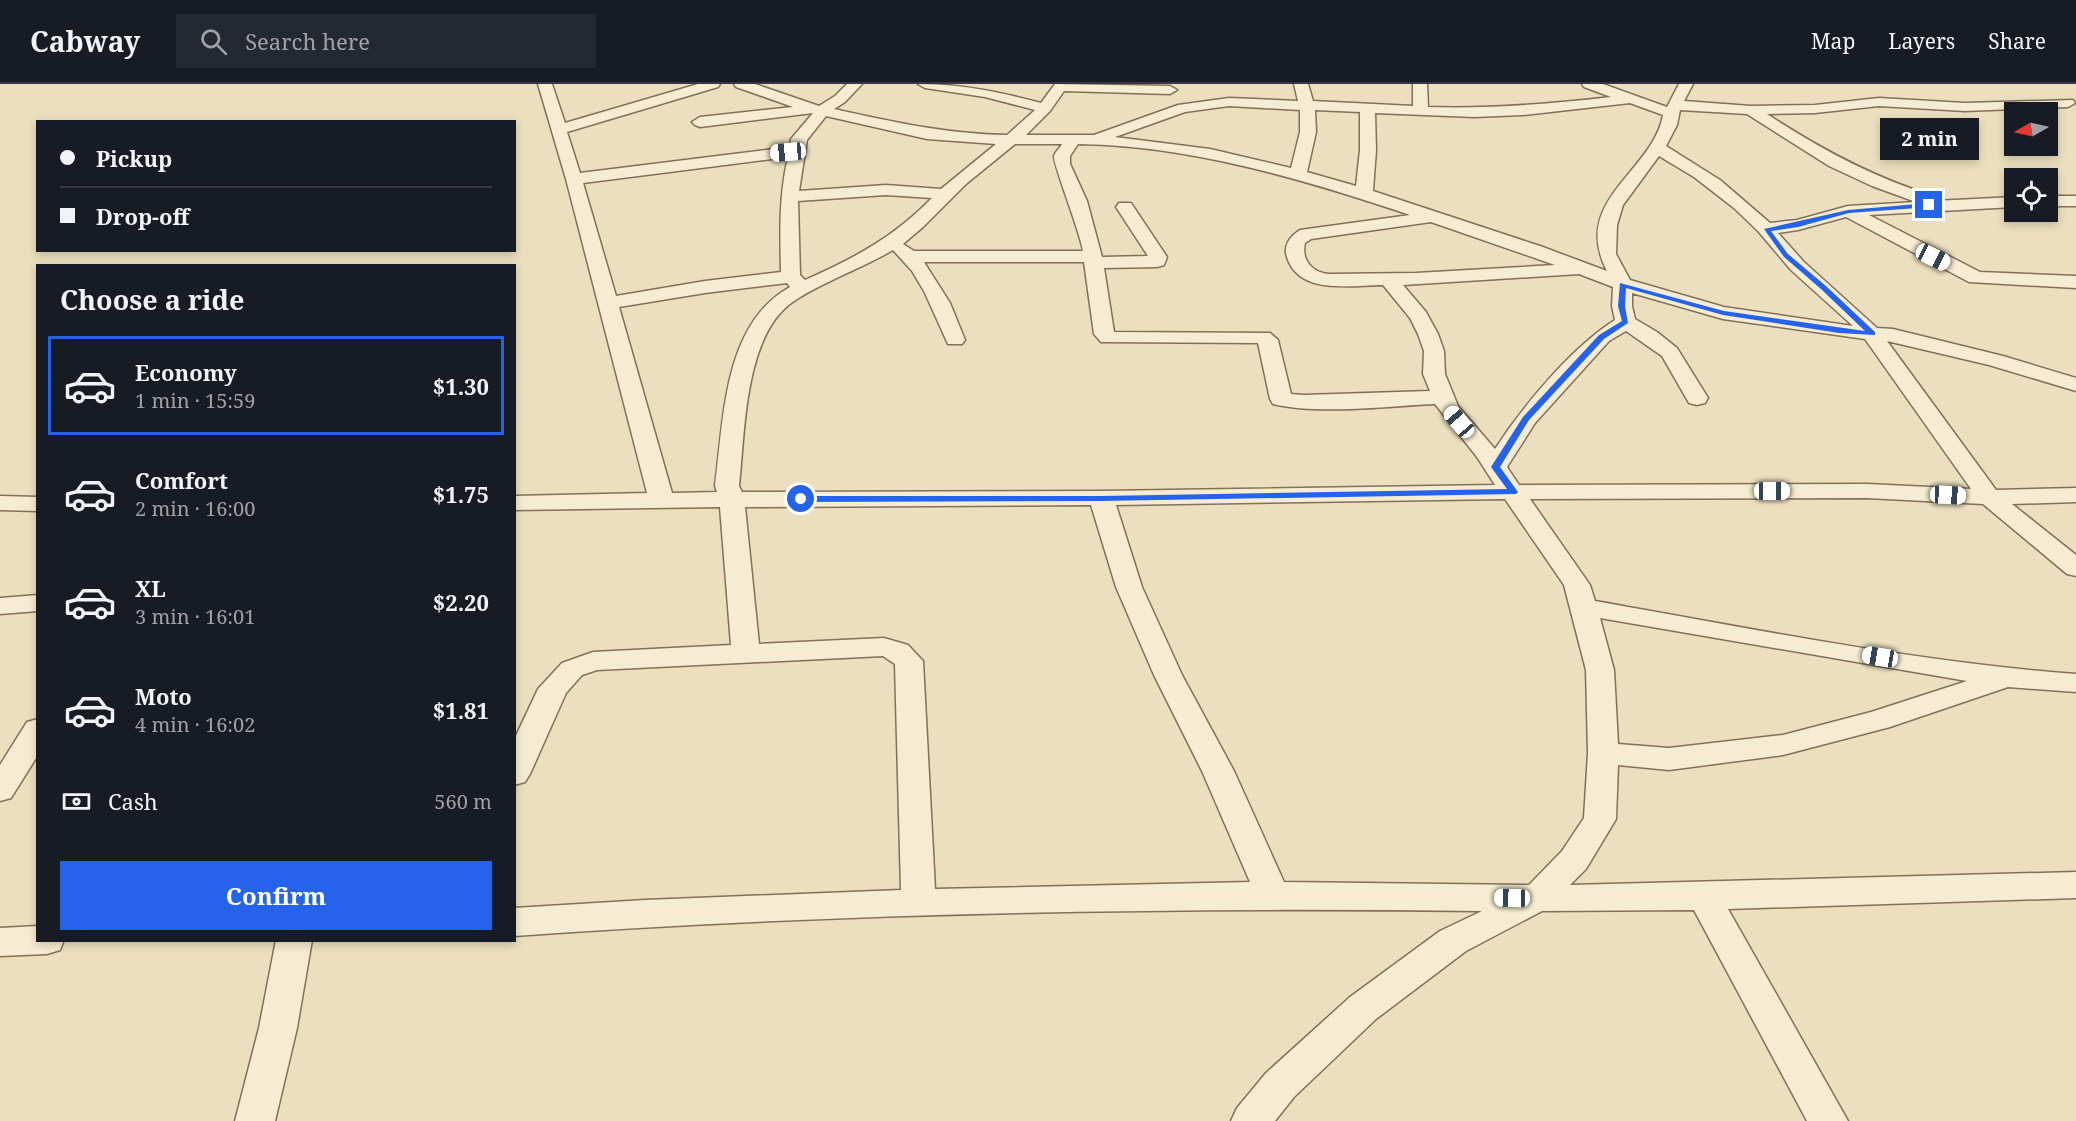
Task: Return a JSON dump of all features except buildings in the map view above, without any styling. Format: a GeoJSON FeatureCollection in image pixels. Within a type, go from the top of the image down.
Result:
{"type":"FeatureCollection","features":[{"type":"Feature","properties":{"kind":"street"},"geometry":{"type":"LineString","coordinates":[[545,84],[574,179],[662,502]]}},
{"type":"Feature","properties":{"kind":"street"},"geometry":{"type":"LineString","coordinates":[[559,130],[713,84]]}},
{"type":"Feature","properties":{"kind":"street"},"geometry":{"type":"LineString","coordinates":[[741,84],[818,110],[927,134],[961,138],[1098,140],[1187,150],[1299,175],[1364,194],[1585,268],[1623,285],[1723,313],[1839,331],[1893,335],[1996,360],[2076,385]]}},
{"type":"Feature","properties":{"kind":"street"},"geometry":{"type":"LineString","coordinates":[[700,122],[818,110],[840,99],[855,84]]}},
{"type":"Feature","properties":{"kind":"street"},"geometry":{"type":"LineString","coordinates":[[925,84],[985,93],[1045,108]]}},
{"type":"Feature","properties":{"kind":"street"},"geometry":{"type":"LineString","coordinates":[[1299,175],[1299,164],[1308,132],[1308,105],[1301,84]]}},
{"type":"Feature","properties":{"kind":"street"},"geometry":{"type":"LineString","coordinates":[[1420,84],[1421,112]]}},
{"type":"Feature","properties":{"kind":"street"},"geometry":{"type":"LineString","coordinates":[[1589,84],[1629,99]]}},
{"type":"Feature","properties":{"kind":"street"},"geometry":{"type":"LineString","coordinates":[[608,303],[705,287],[797,282],[836,273],[893,243],[945,194],[1045,108],[1061,86],[1169,87],[1183,108]]}},
{"type":"Feature","properties":{"kind":"street"},"geometry":{"type":"LineString","coordinates":[[1910,89],[1937,105]]}},
{"type":"Feature","properties":{"kind":"street"},"geometry":{"type":"LineString","coordinates":[[2051,90],[2072,106]]}},
{"type":"Feature","properties":{"kind":"street"},"geometry":{"type":"LineString","coordinates":[[1098,140],[1183,108],[1243,102],[1421,112],[1507,112],[1629,99],[1678,101],[1751,110],[1792,110],[1879,102],[1965,107],[2072,106]]}},
{"type":"Feature","properties":{"kind":"street"},"geometry":{"type":"LineString","coordinates":[[1678,101],[1657,148],[1614,205],[1608,225],[1607,254],[1623,285],[1622,306],[1626,322],[1650,336],[1670,352],[1697,398]]}},
{"type":"Feature","properties":{"kind":"street"},"geometry":{"type":"LineString","coordinates":[[1364,194],[1368,150],[1367,109]]}},
{"type":"Feature","properties":{"kind":"street"},"geometry":{"type":"LineString","coordinates":[[797,282],[788,221],[795,151],[799,139],[818,110]]}},
{"type":"Feature","properties":{"kind":"street"},"geometry":{"type":"LineString","coordinates":[[1751,110],[1829,161],[1858,175],[1942,204]]}},
{"type":"Feature","properties":{"kind":"street"},"geometry":{"type":"LineString","coordinates":[[1074,139],[1062,156],[1062,164],[1078,201],[1093,260],[1104,334],[1108,338],[1263,337],[1268,340],[1281,399],[1304,402],[1443,397]]}},
{"type":"Feature","properties":{"kind":"street"},"geometry":{"type":"LineString","coordinates":[[1657,148],[1731,195],[1767,229],[1786,256],[1824,288],[1872,334],[1989,497],[2076,568]]}},
{"type":"Feature","properties":{"kind":"street"},"geometry":{"type":"LineString","coordinates":[[574,179],[795,151]]}},
{"type":"Feature","properties":{"kind":"street"},"geometry":{"type":"LineString","coordinates":[[790,197],[885,190],[945,194]]}},
{"type":"Feature","properties":{"kind":"street"},"geometry":{"type":"LineString","coordinates":[[2058,201],[2076,201]]}},
{"type":"Feature","properties":{"kind":"street"},"geometry":{"type":"LineString","coordinates":[[1767,229],[1798,225],[1848,212],[1942,204],[2004,202]]}},
{"type":"Feature","properties":{"kind":"street"},"geometry":{"type":"LineString","coordinates":[[912,257],[1157,261],[1158,257],[1125,207]]}},
{"type":"Feature","properties":{"kind":"street"},"geometry":{"type":"LineString","coordinates":[[1848,212],[1976,278],[2076,282]]}},
{"type":"Feature","properties":{"kind":"street"},"geometry":{"type":"LineString","coordinates":[[1430,217],[1306,234],[1297,240],[1293,247],[1294,255],[1307,273],[1316,278],[1389,280],[1585,268]]}},
{"type":"Feature","properties":{"kind":"street"},"geometry":{"type":"LineString","coordinates":[[893,243],[912,257],[949,320],[955,340]]}},
{"type":"Feature","properties":{"kind":"street"},"geometry":{"type":"LineString","coordinates":[[1251,1121],[1280,1085],[1363,1008],[1453,941],[1536,899],[1574,860],[1600,819],[1603,753],[1600,670],[1576,585],[1487,454],[1448,408],[1434,374],[1434,351],[1428,334],[1419,316],[1389,280]]}},
{"type":"Feature","properties":{"kind":"street"},"geometry":{"type":"LineString","coordinates":[[746,655],[732,499],[727,486],[744,362],[768,314],[797,282]]}},
{"type":"Feature","properties":{"kind":"street"},"geometry":{"type":"LineString","coordinates":[[1495,467],[1526,419],[1602,337],[1626,322]]}},
{"type":"Feature","properties":{"kind":"street"},"geometry":{"type":"LineString","coordinates":[[516,503],[1513,492],[1867,491],[1989,497],[2076,495]]}},
{"type":"Feature","properties":{"kind":"street"},"geometry":{"type":"LineString","coordinates":[[1101,498],[1129,587],[1168,675],[1218,771],[1273,895]]}},
{"type":"Feature","properties":{"kind":"street"},"geometry":{"type":"LineString","coordinates":[[0,503],[36,504]]}},
{"type":"Feature","properties":{"kind":"street"},"geometry":{"type":"LineString","coordinates":[[0,606],[36,603]]}},
{"type":"Feature","properties":{"kind":"street"},"geometry":{"type":"LineString","coordinates":[[1584,607],[1775,641],[2007,678],[2076,683]]}},
{"type":"Feature","properties":{"kind":"street"},"geometry":{"type":"LineString","coordinates":[[516,770],[554,689],[572,669],[593,662],[884,647],[898,651],[909,661],[919,903]]}},
{"type":"Feature","properties":{"kind":"street"},"geometry":{"type":"LineString","coordinates":[[1603,753],[1669,759],[1783,745],[1879,720],[2007,678]]}},
{"type":"Feature","properties":{"kind":"street"},"geometry":{"type":"LineString","coordinates":[[0,790],[36,732]]}},
{"type":"Feature","properties":{"kind":"street"},"geometry":{"type":"LineString","coordinates":[[516,922],[645,913],[919,903],[1273,895],[1536,899],[1704,897],[2076,885]]}},
{"type":"Feature","properties":{"kind":"street"},"geometry":{"type":"LineString","coordinates":[[1704,897],[1828,1121]]}},
{"type":"Feature","properties":{"kind":"street"},"geometry":{"type":"LineString","coordinates":[[0,942],[36,940]]}},
{"type":"Feature","properties":{"kind":"street"},"geometry":{"type":"LineString","coordinates":[[255,1121],[278,1028],[294,942]]}},
{"type":"Feature","properties":{"kind":"route"},"geometry":{"type":"LineString","coordinates":[[801,499],[1101,498],[1513,492],[1495,467],[1526,419],[1573,366],[1602,337],[1626,322],[1622,306],[1623,285],[1723,313],[1872,334],[1860,320],[1786,256],[1767,229],[1798,225],[1848,212],[1929,205]]}}]}
